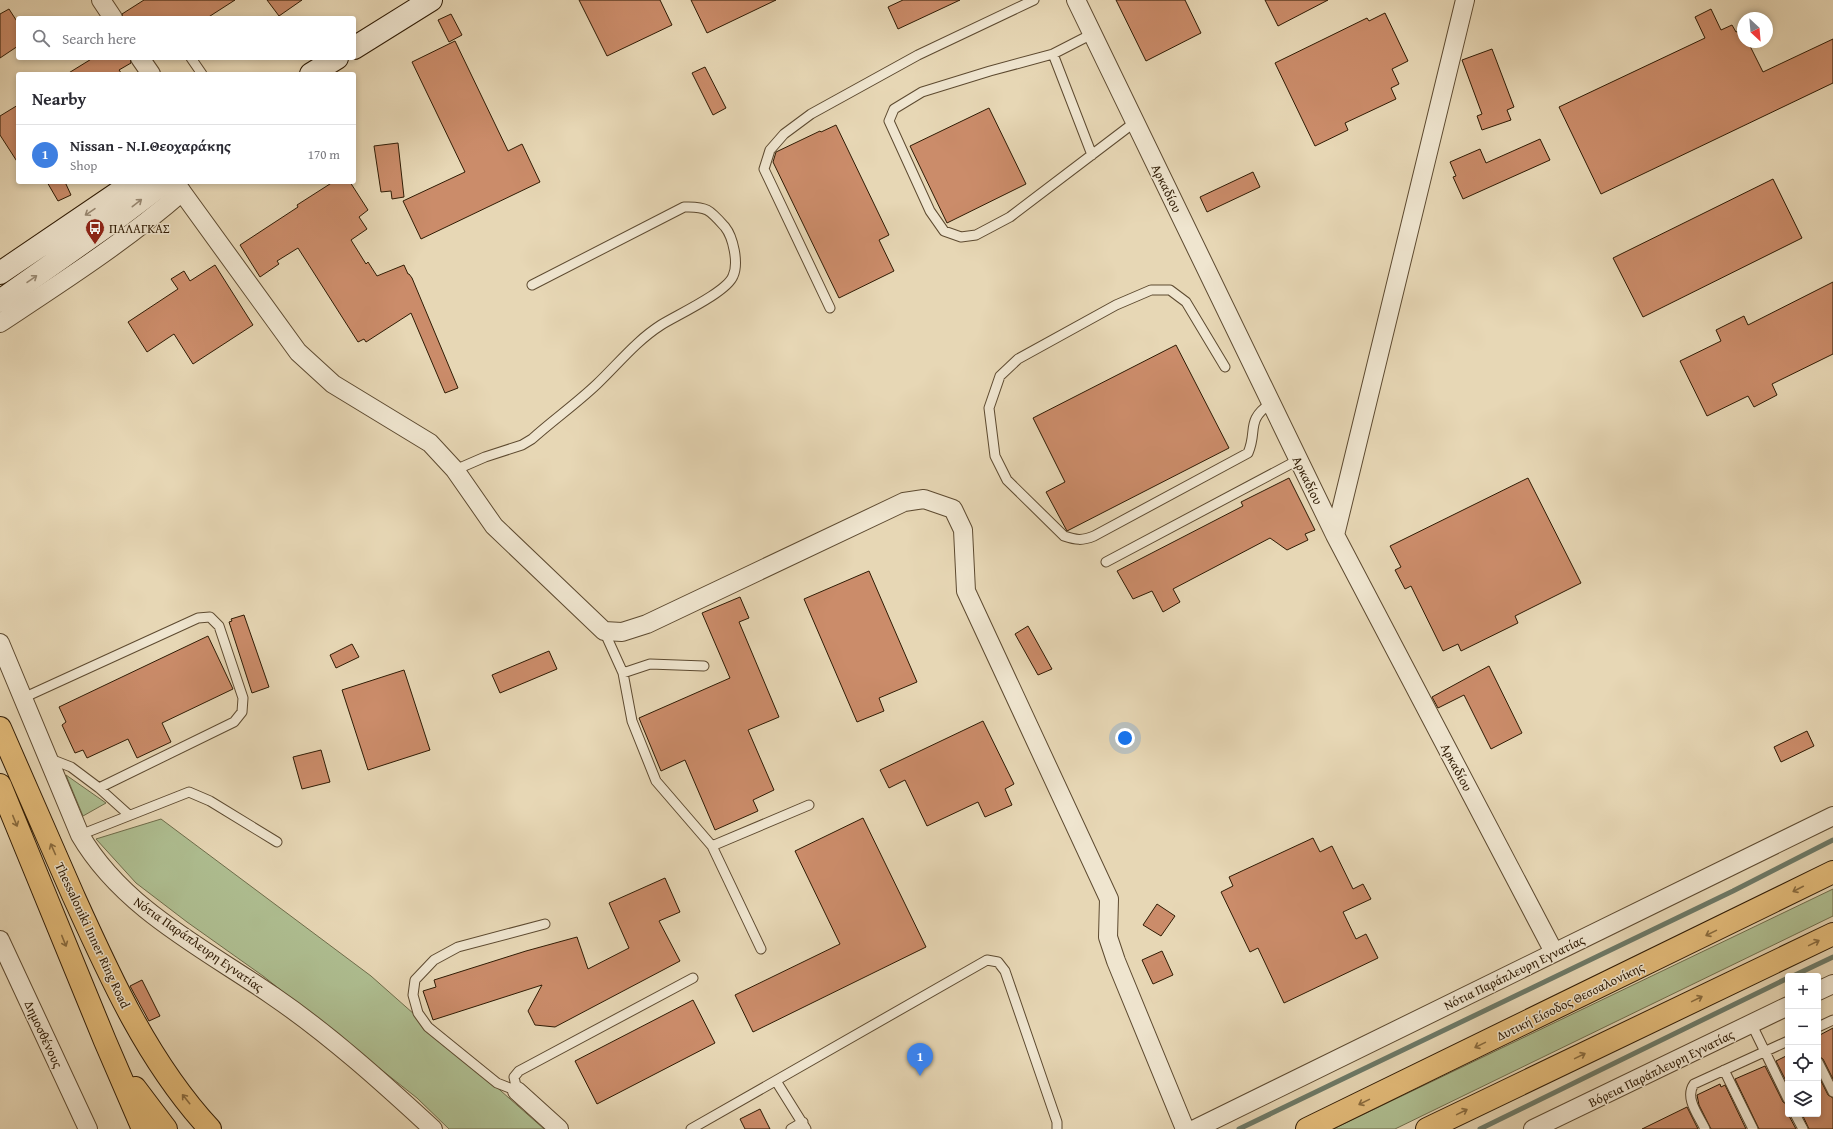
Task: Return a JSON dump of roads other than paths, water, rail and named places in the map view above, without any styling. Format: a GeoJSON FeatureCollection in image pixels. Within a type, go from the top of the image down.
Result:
{"type":"FeatureCollection","features":[{"type":"Feature","properties":{"kind":"highway","name":"Thessaloniki Inner Ring Road"},"geometry":{"type":"LineString","coordinates":[[0,728],[101,958],[139,1032],[176,1087],[210,1129]]}},
{"type":"Feature","properties":{"kind":"highway","name":"Thessaloniki Inner Ring Road"},"geometry":{"type":"LineString","coordinates":[[0,785],[105,1041],[143,1129]]}},
{"type":"Feature","properties":{"kind":"highway","name":"Δυτική Είσοδος Θεσσαλονίκης"},"geometry":{"type":"LineString","coordinates":[[1307,1129],[1833,872]]}},
{"type":"Feature","properties":{"kind":"highway"},"geometry":{"type":"LineString","coordinates":[[1427,1129],[1833,934]]}},
{"type":"Feature","properties":{"kind":"highway"},"geometry":{"type":"LineString","coordinates":[[105,1041],[138,1093],[166,1129]]}},
{"type":"Feature","properties":{"kind":"main road"},"geometry":{"type":"LineString","coordinates":[[356,47],[431,0]]}},
{"type":"Feature","properties":{"kind":"main road"},"geometry":{"type":"LineString","coordinates":[[314,72],[334,60]]}},
{"type":"Feature","properties":{"kind":"main road"},"geometry":{"type":"LineString","coordinates":[[0,273],[131,184]]}},
{"type":"Feature","properties":{"kind":"main road"},"geometry":{"type":"LineString","coordinates":[[0,301],[112,222],[174,185]]}},
{"type":"Feature","properties":{"kind":"street"},"geometry":{"type":"LineString","coordinates":[[101,0],[112,16]]}},
{"type":"Feature","properties":{"kind":"street","name":"Αρκαδίου"},"geometry":{"type":"LineString","coordinates":[[1076,0],[1335,535],[1554,952]]}},
{"type":"Feature","properties":{"kind":"street"},"geometry":{"type":"LineString","coordinates":[[1335,535],[1464,0]]}},
{"type":"Feature","properties":{"kind":"street"},"geometry":{"type":"LineString","coordinates":[[142,60],[150,72]]}},
{"type":"Feature","properties":{"kind":"street"},"geometry":{"type":"LineString","coordinates":[[0,323],[61,282],[159,212],[174,185],[298,352],[333,384],[430,442],[455,470],[494,526],[604,632],[622,632],[647,624],[904,502],[924,499],[953,510],[964,530],[966,591],[1109,899],[1108,937],[1116,961],[1185,1129]]}},
{"type":"Feature","properties":{"kind":"street","name":"Νότια Παράπλευρη Εγνατίας"},"geometry":{"type":"LineString","coordinates":[[0,643],[80,835],[90,853],[104,869],[124,890],[145,908],[180,934],[274,996],[329,1038],[391,1090],[433,1129]]}},
{"type":"Feature","properties":{"kind":"street","name":"Νότια Παράπλευρη Εγνατίας"},"geometry":{"type":"LineString","coordinates":[[1195,1129],[1833,816]]}},
{"type":"Feature","properties":{"kind":"street","name":"Δημοσθένους"},"geometry":{"type":"LineString","coordinates":[[0,940],[88,1129]]}},
{"type":"Feature","properties":{"kind":"street"},"geometry":{"type":"LineString","coordinates":[[1821,990],[1833,984]]}},
{"type":"Feature","properties":{"kind":"street","name":"Βόρεια Παράπλευρη Εγνατίας"},"geometry":{"type":"LineString","coordinates":[[1533,1129],[1553,1125],[1785,1008]]}},
{"type":"Feature","properties":{"kind":"street"},"geometry":{"type":"LineString","coordinates":[[517,1091],[559,1129]]}},
{"type":"Feature","properties":{"kind":"lane"},"geometry":{"type":"LineString","coordinates":[[830,308],[764,168],[770,150],[784,134],[833,100],[918,55],[1034,0]]}},
{"type":"Feature","properties":{"kind":"lane"},"geometry":{"type":"LineString","coordinates":[[1092,34],[1053,54],[990,71],[922,92],[894,109],[889,121],[930,211],[944,231],[961,237],[976,234],[1010,217],[1135,122]]}},
{"type":"Feature","properties":{"kind":"lane"},"geometry":{"type":"LineString","coordinates":[[1053,54],[1092,154]]}},
{"type":"Feature","properties":{"kind":"lane"},"geometry":{"type":"LineString","coordinates":[[192,60],[201,72]]}},
{"type":"Feature","properties":{"kind":"lane"},"geometry":{"type":"LineString","coordinates":[[455,470],[485,457],[522,445],[532,439],[596,385],[636,344],[660,326],[718,292],[733,276],[736,255],[728,231],[713,213],[700,206],[684,207],[532,285]]}},
{"type":"Feature","properties":{"kind":"lane"},"geometry":{"type":"LineString","coordinates":[[1225,367],[1186,302],[1170,290],[1151,290],[1116,305],[1018,360],[1000,376],[989,408],[995,456],[1007,480],[1064,536],[1076,540],[1084,540],[1248,453],[1252,444],[1253,423],[1260,411],[1271,403]]}},
{"type":"Feature","properties":{"kind":"lane"},"geometry":{"type":"LineString","coordinates":[[1106,562],[1298,460]]}},
{"type":"Feature","properties":{"kind":"lane"},"geometry":{"type":"LineString","coordinates":[[23,698],[198,618],[210,617],[218,626],[243,698],[242,712],[234,722],[99,788]]}},
{"type":"Feature","properties":{"kind":"lane"},"geometry":{"type":"LineString","coordinates":[[604,632],[623,673],[632,721],[656,781],[712,846],[761,949]]}},
{"type":"Feature","properties":{"kind":"lane"},"geometry":{"type":"LineString","coordinates":[[623,673],[650,664],[704,666]]}},
{"type":"Feature","properties":{"kind":"lane"},"geometry":{"type":"LineString","coordinates":[[48,758],[71,767],[99,788],[129,815]]}},
{"type":"Feature","properties":{"kind":"lane"},"geometry":{"type":"LineString","coordinates":[[80,835],[189,792],[210,801],[277,842]]}},
{"type":"Feature","properties":{"kind":"lane"},"geometry":{"type":"LineString","coordinates":[[712,846],[809,805]]}},
{"type":"Feature","properties":{"kind":"lane"},"geometry":{"type":"LineString","coordinates":[[517,1091],[497,1083],[428,1027],[418,1013],[413,995],[415,980],[434,960],[458,947],[545,924]]}},
{"type":"Feature","properties":{"kind":"lane"},"geometry":{"type":"LineString","coordinates":[[690,1129],[981,962],[993,960],[1002,965],[1005,970],[1056,1122],[1057,1129]]}},
{"type":"Feature","properties":{"kind":"lane"},"geometry":{"type":"LineString","coordinates":[[517,1091],[514,1077],[520,1071],[693,978]]}},
{"type":"Feature","properties":{"kind":"lane"},"geometry":{"type":"LineString","coordinates":[[1821,1026],[1833,1020]]}},
{"type":"Feature","properties":{"kind":"lane"},"geometry":{"type":"LineString","coordinates":[[1752,1025],[1785,1093]]}},
{"type":"Feature","properties":{"kind":"lane"},"geometry":{"type":"LineString","coordinates":[[1705,1129],[1690,1099],[1690,1090],[1694,1084],[1785,1042]]}},
{"type":"Feature","properties":{"kind":"lane"},"geometry":{"type":"LineString","coordinates":[[1821,1068],[1833,1092]]}},
{"type":"Feature","properties":{"kind":"lane"},"geometry":{"type":"LineString","coordinates":[[1724,1070],[1753,1129]]}},
{"type":"Feature","properties":{"kind":"lane"},"geometry":{"type":"LineString","coordinates":[[776,1081],[805,1126],[791,1129]]}},
{"type":"Feature","properties":{"kind":"lane"},"geometry":{"type":"LineString","coordinates":[[1797,1117],[1803,1129]]}},
{"type":"Feature","properties":{"kind":"waterway"},"geometry":{"type":"LineString","coordinates":[[1239,1129],[1733,891],[1833,840]]}},
{"type":"Feature","properties":{"kind":"waterway"},"geometry":{"type":"LineString","coordinates":[[1799,973],[1833,957]]}},
{"type":"Feature","properties":{"kind":"waterway"},"geometry":{"type":"LineString","coordinates":[[1480,1129],[1785,979]]}},
{"type":"Feature","properties":{"kind":"place","name":"ΠΑΛΑΓΚΑΣ"},"geometry":{"type":"Point","coordinates":[95,245]}},
{"type":"Feature","properties":{"kind":"place","name":"Nissan - Ν.Ι.Θεοχαράκης"},"geometry":{"type":"Point","coordinates":[920,1076]}}]}
